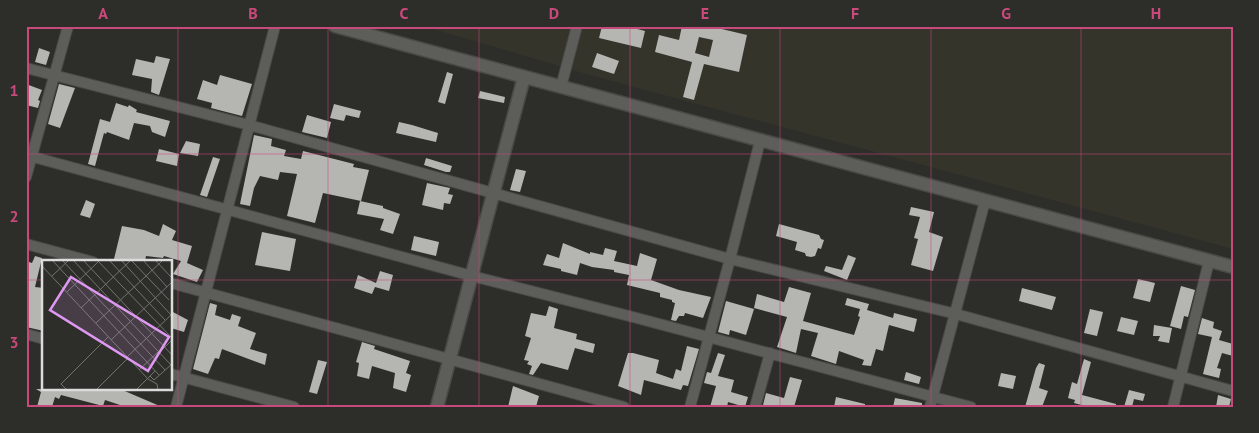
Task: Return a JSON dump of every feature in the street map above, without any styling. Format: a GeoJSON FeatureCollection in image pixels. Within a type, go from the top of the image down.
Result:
{"type":"FeatureCollection","features":[{"type":"Feature","properties":{"kind":"street"},"geometry":{"type":"LineString","coordinates":[[26,177],[29,156],[68,26]]}},
{"type":"Feature","properties":{"kind":"street"},"geometry":{"type":"LineString","coordinates":[[176,407],[229,209],[275,26]]}},
{"type":"Feature","properties":{"kind":"street"},"geometry":{"type":"LineString","coordinates":[[335,26],[1233,267]]}},
{"type":"Feature","properties":{"kind":"street"},"geometry":{"type":"LineString","coordinates":[[561,87],[578,26]]}},
{"type":"Feature","properties":{"kind":"street"},"geometry":{"type":"LineString","coordinates":[[26,68],[249,125],[730,259],[956,314],[1233,391]]}},
{"type":"Feature","properties":{"kind":"street"},"geometry":{"type":"LineString","coordinates":[[437,407],[524,77]]}},
{"type":"Feature","properties":{"kind":"street"},"geometry":{"type":"LineString","coordinates":[[690,407],[760,140]]}},
{"type":"Feature","properties":{"kind":"street"},"geometry":{"type":"LineString","coordinates":[[29,156],[472,276],[770,353],[931,402],[971,407]]}},
{"type":"Feature","properties":{"kind":"street"},"geometry":{"type":"LineString","coordinates":[[931,402],[985,201]]}},
{"type":"Feature","properties":{"kind":"street"},"geometry":{"type":"LineString","coordinates":[[26,244],[86,260]]}},
{"type":"Feature","properties":{"kind":"street"},"geometry":{"type":"LineString","coordinates":[[1173,407],[1209,261]]}},
{"type":"Feature","properties":{"kind":"street"},"geometry":{"type":"LineString","coordinates":[[172,283],[624,407]]}},
{"type":"Feature","properties":{"kind":"street"},"geometry":{"type":"LineString","coordinates":[[26,334],[42,338]]}},
{"type":"Feature","properties":{"kind":"street"},"geometry":{"type":"LineString","coordinates":[[756,407],[770,353]]}},
{"type":"Feature","properties":{"kind":"street"},"geometry":{"type":"LineString","coordinates":[[172,374],[294,407]]}},
{"type":"Feature","properties":{"kind":"shaded area"},"geometry":{"type":"Polygon","coordinates":[[[423,26],[1233,26],[1233,249],[586,74],[423,26]]]}},
{"type":"Feature","properties":{"kind":"building"},"geometry":{"type":"Polygon","coordinates":[[[602,26],[626,26],[645,31],[641,48],[599,38],[602,26]]]}},
{"type":"Feature","properties":{"kind":"building"},"geometry":{"type":"Polygon","coordinates":[[[682,26],[709,26],[747,35],[739,72],[704,64],[694,100],[683,97],[692,62],[655,52],[659,35],[679,40],[682,26]],[[699,37],[695,53],[709,57],[713,40],[699,37]]]}},
{"type":"Feature","properties":{"kind":"building"},"geometry":{"type":"Polygon","coordinates":[[[39,48],[50,52],[46,65],[35,62],[39,48]]]}},
{"type":"Feature","properties":{"kind":"building"},"geometry":{"type":"Polygon","coordinates":[[[597,53],[619,61],[614,74],[592,67],[597,53]]]}},
{"type":"Feature","properties":{"kind":"building"},"geometry":{"type":"Polygon","coordinates":[[[156,56],[170,59],[159,95],[151,92],[152,79],[132,75],[136,59],[154,63],[156,56]]]}},
{"type":"Feature","properties":{"kind":"building"},"geometry":{"type":"Polygon","coordinates":[[[447,72],[453,74],[445,104],[438,102],[447,72]]]}},
{"type":"Feature","properties":{"kind":"building"},"geometry":{"type":"Polygon","coordinates":[[[220,75],[252,84],[242,116],[211,108],[212,103],[197,99],[203,80],[217,85],[220,75]]]}},
{"type":"Feature","properties":{"kind":"building"},"geometry":{"type":"Polygon","coordinates":[[[26,84],[42,90],[38,100],[40,101],[38,108],[26,105],[26,84]]]}},
{"type":"Feature","properties":{"kind":"building"},"geometry":{"type":"Polygon","coordinates":[[[59,84],[75,88],[60,128],[48,124],[59,84]]]}},
{"type":"Feature","properties":{"kind":"building"},"geometry":{"type":"Polygon","coordinates":[[[480,91],[505,97],[504,103],[478,98],[480,91]]]}},
{"type":"Feature","properties":{"kind":"building"},"geometry":{"type":"Polygon","coordinates":[[[116,103],[128,107],[129,105],[137,110],[136,112],[170,121],[165,137],[152,132],[150,126],[134,123],[129,140],[107,132],[106,134],[104,133],[95,166],[88,164],[100,119],[110,122],[116,103]]]}},
{"type":"Feature","properties":{"kind":"building"},"geometry":{"type":"Polygon","coordinates":[[[334,104],[361,111],[359,118],[346,115],[344,121],[330,118],[334,104]]]}},
{"type":"Feature","properties":{"kind":"building"},"geometry":{"type":"Polygon","coordinates":[[[307,115],[331,122],[327,138],[302,132],[307,115]]]}},
{"type":"Feature","properties":{"kind":"building"},"geometry":{"type":"Polygon","coordinates":[[[399,122],[438,133],[436,142],[396,133],[399,122]]]}},
{"type":"Feature","properties":{"kind":"building"},"geometry":{"type":"Polygon","coordinates":[[[254,135],[272,139],[271,146],[286,150],[284,156],[301,159],[303,151],[354,164],[353,167],[369,170],[361,201],[323,193],[315,223],[287,216],[297,174],[280,172],[278,180],[260,176],[254,188],[250,206],[240,204],[254,135]]]}},
{"type":"Feature","properties":{"kind":"building"},"geometry":{"type":"Polygon","coordinates":[[[186,141],[200,144],[198,156],[180,153],[186,141]]]}},
{"type":"Feature","properties":{"kind":"building"},"geometry":{"type":"Polygon","coordinates":[[[159,149],[179,154],[177,166],[156,161],[159,149]]]}},
{"type":"Feature","properties":{"kind":"building"},"geometry":{"type":"Polygon","coordinates":[[[213,157],[220,159],[207,197],[200,195],[213,157]]]}},
{"type":"Feature","properties":{"kind":"building"},"geometry":{"type":"Polygon","coordinates":[[[426,158],[452,166],[450,172],[424,165],[426,158]]]}},
{"type":"Feature","properties":{"kind":"building"},"geometry":{"type":"Polygon","coordinates":[[[516,169],[526,171],[520,192],[510,190],[516,169]]]}},
{"type":"Feature","properties":{"kind":"building"},"geometry":{"type":"Polygon","coordinates":[[[427,183],[450,188],[448,194],[453,195],[450,204],[444,203],[443,210],[422,205],[427,183]]]}},
{"type":"Feature","properties":{"kind":"building"},"geometry":{"type":"Polygon","coordinates":[[[86,200],[95,204],[90,218],[80,215],[86,200]]]}},
{"type":"Feature","properties":{"kind":"building"},"geometry":{"type":"Polygon","coordinates":[[[360,201],[383,206],[383,208],[400,214],[393,234],[380,230],[384,219],[357,214],[360,201]]]}},
{"type":"Feature","properties":{"kind":"building"},"geometry":{"type":"Polygon","coordinates":[[[911,207],[934,212],[929,232],[943,237],[933,271],[911,265],[918,239],[914,238],[920,217],[909,215],[911,207]]]}},
{"type":"Feature","properties":{"kind":"building"},"geometry":{"type":"Polygon","coordinates":[[[163,224],[176,231],[172,240],[192,246],[187,263],[203,270],[197,282],[173,274],[181,261],[164,256],[163,258],[146,256],[145,260],[114,259],[122,226],[144,230],[159,236],[163,224]]]}},
{"type":"Feature","properties":{"kind":"building"},"geometry":{"type":"Polygon","coordinates":[[[779,224],[819,235],[824,240],[821,249],[818,248],[815,256],[811,257],[795,250],[797,242],[776,236],[779,224]]]}},
{"type":"Feature","properties":{"kind":"building"},"geometry":{"type":"Polygon","coordinates":[[[262,232],[296,239],[290,271],[255,265],[262,232]]]}},
{"type":"Feature","properties":{"kind":"building"},"geometry":{"type":"Polygon","coordinates":[[[414,236],[439,242],[436,256],[411,250],[414,236]]]}},
{"type":"Feature","properties":{"kind":"building"},"geometry":{"type":"Polygon","coordinates":[[[563,243],[590,254],[590,252],[603,255],[605,248],[617,251],[614,261],[637,266],[640,253],[657,259],[651,280],[679,290],[711,297],[703,318],[685,313],[684,316],[679,316],[676,321],[671,320],[675,303],[672,300],[660,297],[660,293],[627,285],[629,275],[614,272],[614,270],[580,263],[577,275],[543,265],[547,254],[559,258],[563,243]]]}},
{"type":"Feature","properties":{"kind":"building"},"geometry":{"type":"Polygon","coordinates":[[[848,255],[856,258],[847,280],[824,271],[826,266],[842,270],[848,255]]]}},
{"type":"Feature","properties":{"kind":"building"},"geometry":{"type":"Polygon","coordinates":[[[35,256],[42,258],[35,287],[42,288],[42,331],[26,327],[26,261],[32,263],[35,256]]]}},
{"type":"Feature","properties":{"kind":"building"},"geometry":{"type":"Polygon","coordinates":[[[380,271],[393,275],[389,291],[375,287],[372,294],[354,288],[358,275],[376,283],[380,271]]]}},
{"type":"Feature","properties":{"kind":"building"},"geometry":{"type":"Polygon","coordinates":[[[1138,279],[1155,283],[1150,302],[1133,298],[1138,279]]]}},
{"type":"Feature","properties":{"kind":"building"},"geometry":{"type":"Polygon","coordinates":[[[1181,286],[1195,290],[1188,317],[1184,316],[1181,329],[1170,326],[1181,286]]]}},
{"type":"Feature","properties":{"kind":"building"},"geometry":{"type":"Polygon","coordinates":[[[789,287],[811,293],[803,321],[854,335],[860,317],[858,316],[860,309],[845,305],[847,298],[869,304],[867,310],[893,318],[894,313],[917,319],[914,332],[889,325],[883,351],[876,349],[871,366],[862,365],[864,360],[839,351],[836,364],[811,356],[818,333],[801,329],[796,353],[777,347],[787,317],[754,308],[757,294],[784,302],[789,287]]]}},
{"type":"Feature","properties":{"kind":"building"},"geometry":{"type":"Polygon","coordinates":[[[1022,288],[1056,297],[1052,310],[1019,301],[1022,288]]]}},
{"type":"Feature","properties":{"kind":"building"},"geometry":{"type":"Polygon","coordinates":[[[726,301],[754,309],[746,335],[730,330],[729,335],[718,332],[726,301]]]}},
{"type":"Feature","properties":{"kind":"building"},"geometry":{"type":"Polygon","coordinates":[[[210,303],[217,305],[215,315],[230,320],[232,314],[241,317],[238,326],[256,333],[250,349],[267,354],[265,365],[222,349],[219,359],[215,358],[208,374],[193,369],[210,303]]]}},
{"type":"Feature","properties":{"kind":"building"},"geometry":{"type":"Polygon","coordinates":[[[549,306],[558,309],[554,328],[577,334],[576,339],[595,344],[593,353],[575,348],[568,370],[541,363],[533,375],[529,374],[532,366],[527,364],[529,361],[524,360],[531,338],[525,336],[531,313],[546,316],[549,306]]]}},
{"type":"Feature","properties":{"kind":"building"},"geometry":{"type":"Polygon","coordinates":[[[1090,309],[1103,312],[1097,336],[1084,333],[1090,309]]]}},
{"type":"Feature","properties":{"kind":"building"},"geometry":{"type":"Polygon","coordinates":[[[172,312],[188,320],[184,332],[172,328],[172,312]]]}},
{"type":"Feature","properties":{"kind":"building"},"geometry":{"type":"Polygon","coordinates":[[[1121,317],[1138,321],[1134,335],[1117,331],[1121,317]]]}},
{"type":"Feature","properties":{"kind":"building"},"geometry":{"type":"Polygon","coordinates":[[[1202,318],[1214,322],[1213,328],[1222,331],[1219,340],[1233,344],[1233,356],[1222,353],[1217,368],[1221,369],[1219,378],[1203,374],[1212,337],[1198,334],[1202,318]]]}},
{"type":"Feature","properties":{"kind":"building"},"geometry":{"type":"Polygon","coordinates":[[[1154,325],[1172,328],[1169,343],[1158,341],[1160,336],[1153,336],[1154,325]]]}},
{"type":"Feature","properties":{"kind":"building"},"geometry":{"type":"Polygon","coordinates":[[[362,342],[375,346],[374,349],[410,361],[406,373],[411,375],[406,392],[393,388],[395,373],[372,366],[369,379],[357,376],[359,363],[356,362],[362,342]]]}},
{"type":"Feature","properties":{"kind":"building"},"geometry":{"type":"Polygon","coordinates":[[[687,346],[699,349],[688,386],[683,385],[681,390],[644,380],[641,395],[618,386],[628,353],[659,360],[656,373],[673,379],[676,369],[681,371],[687,346]]]}},
{"type":"Feature","properties":{"kind":"building"},"geometry":{"type":"Polygon","coordinates":[[[718,353],[725,355],[718,376],[734,380],[731,392],[748,397],[745,407],[728,402],[727,407],[710,407],[716,386],[704,383],[707,372],[711,373],[718,353]]]}},
{"type":"Feature","properties":{"kind":"building"},"geometry":{"type":"Polygon","coordinates":[[[1084,359],[1091,362],[1082,395],[1116,404],[1116,407],[1089,407],[1074,403],[1075,400],[1068,398],[1072,382],[1077,384],[1084,359]]]}},
{"type":"Feature","properties":{"kind":"building"},"geometry":{"type":"Polygon","coordinates":[[[318,360],[327,362],[317,394],[309,392],[318,360]]]}},
{"type":"Feature","properties":{"kind":"building"},"geometry":{"type":"Polygon","coordinates":[[[1039,363],[1045,365],[1039,388],[1048,391],[1042,407],[1025,407],[1036,368],[1039,363]]]}},
{"type":"Feature","properties":{"kind":"building"},"geometry":{"type":"Polygon","coordinates":[[[906,372],[921,377],[919,384],[904,380],[906,372]]]}},
{"type":"Feature","properties":{"kind":"building"},"geometry":{"type":"Polygon","coordinates":[[[1001,373],[1016,376],[1013,389],[998,386],[1001,373]]]}},
{"type":"Feature","properties":{"kind":"building"},"geometry":{"type":"Polygon","coordinates":[[[790,377],[802,380],[794,407],[763,405],[766,393],[784,398],[790,377]]]}},
{"type":"Feature","properties":{"kind":"building"},"geometry":{"type":"Polygon","coordinates":[[[513,386],[539,396],[536,407],[508,407],[513,386]]]}},
{"type":"Feature","properties":{"kind":"building"},"geometry":{"type":"Polygon","coordinates":[[[36,389],[122,390],[162,407],[126,407],[105,400],[103,406],[61,395],[59,399],[55,397],[52,407],[37,407],[41,392],[36,389]]]}},
{"type":"Feature","properties":{"kind":"building"},"geometry":{"type":"Polygon","coordinates":[[[1129,390],[1145,394],[1143,401],[1134,399],[1132,407],[1124,407],[1129,390]]]}},
{"type":"Feature","properties":{"kind":"building"},"geometry":{"type":"Polygon","coordinates":[[[1218,395],[1231,399],[1229,407],[1216,407],[1218,395]]]}},
{"type":"Feature","properties":{"kind":"building"},"geometry":{"type":"Polygon","coordinates":[[[836,397],[865,404],[865,407],[834,407],[836,397]]]}},
{"type":"Feature","properties":{"kind":"building"},"geometry":{"type":"Polygon","coordinates":[[[895,398],[922,403],[922,407],[893,407],[895,398]]]}}]}
